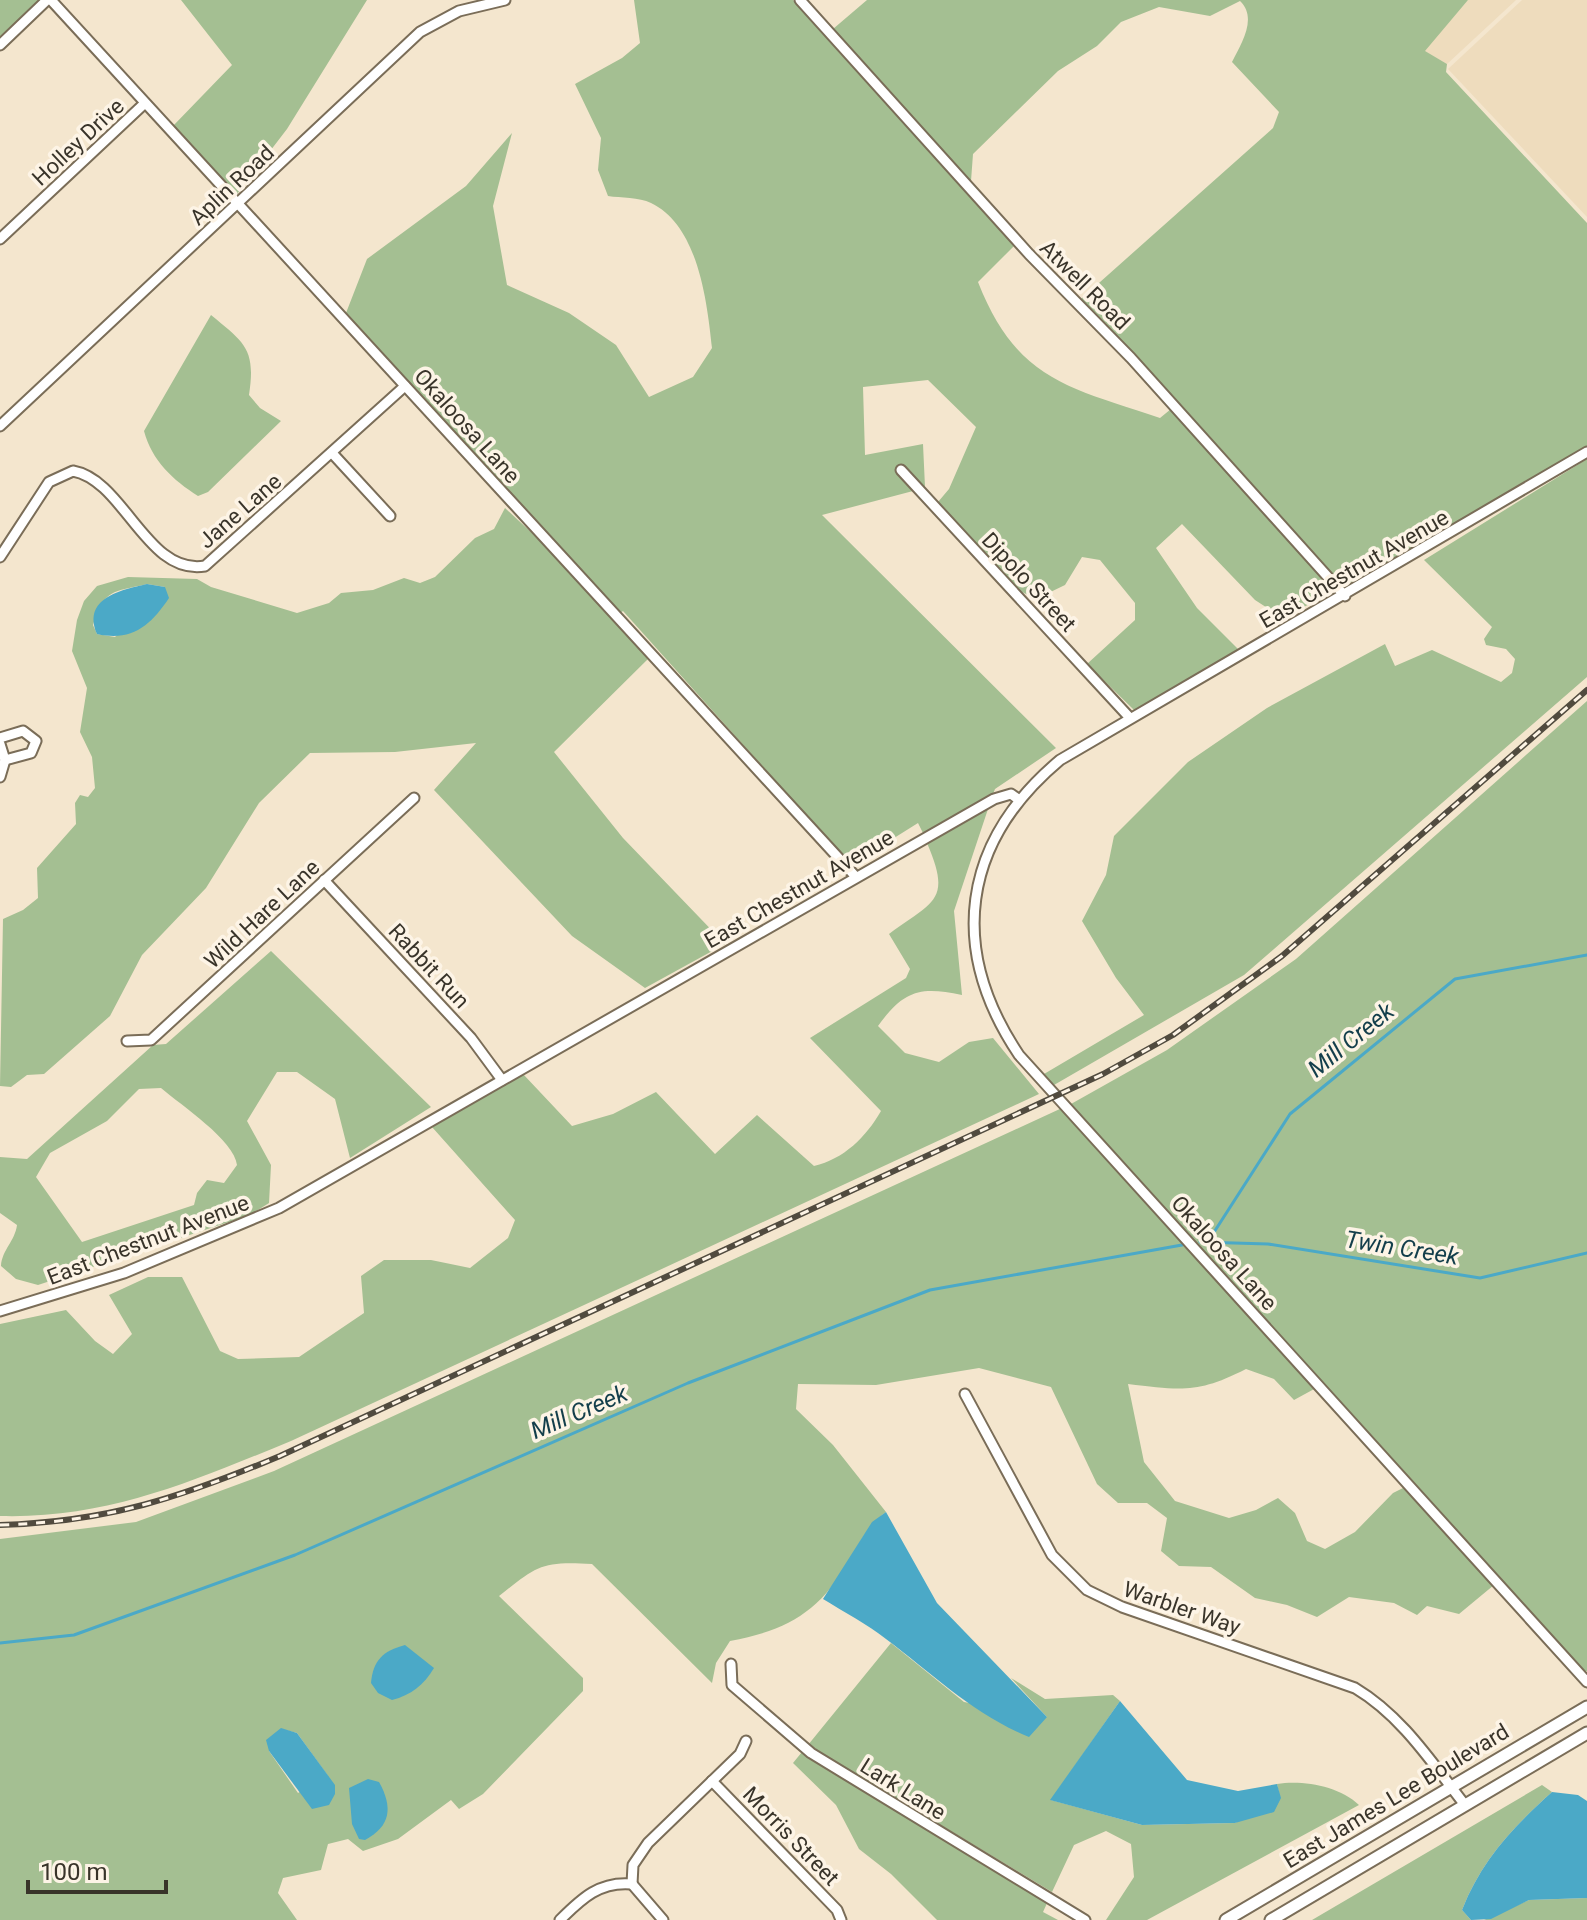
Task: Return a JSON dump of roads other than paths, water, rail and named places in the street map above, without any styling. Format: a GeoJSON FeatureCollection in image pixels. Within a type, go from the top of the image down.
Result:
{"type":"FeatureCollection","features":[{"type":"Feature","properties":{"kind":"main road","name":"East James Lee Boulevard"},"geometry":{"type":"LineString","coordinates":[[1226,1920],[1240,1917],[1587,1707]]}},
{"type":"Feature","properties":{"kind":"main road","name":"East James Lee Boulevard"},"geometry":{"type":"LineString","coordinates":[[1271,1920],[1587,1733]]}},
{"type":"Feature","properties":{"kind":"street"},"geometry":{"type":"LineString","coordinates":[[0,45],[49,0]]}},
{"type":"Feature","properties":{"kind":"street","name":"Okaloosa Lane"},"geometry":{"type":"LineString","coordinates":[[49,0],[856,877]]}},
{"type":"Feature","properties":{"kind":"street","name":"Aplin Road"},"geometry":{"type":"LineString","coordinates":[[0,426],[420,32],[459,11],[505,0]]}},
{"type":"Feature","properties":{"kind":"street","name":"Atwell Road"},"geometry":{"type":"LineString","coordinates":[[800,0],[1345,596]]}},
{"type":"Feature","properties":{"kind":"street","name":"Holley Drive"},"geometry":{"type":"LineString","coordinates":[[0,239],[145,103]]}},
{"type":"Feature","properties":{"kind":"street","name":"Jane Lane"},"geometry":{"type":"LineString","coordinates":[[0,557],[49,482],[73,471],[93,479],[167,557],[194,567],[205,566],[405,386]]}},
{"type":"Feature","properties":{"kind":"street","name":"East Chestnut Avenue"},"geometry":{"type":"LineString","coordinates":[[0,1311],[124,1273],[238,1228],[994,799],[1011,794],[1018,799],[1060,760],[1587,452]]}},
{"type":"Feature","properties":{"kind":"street"},"geometry":{"type":"LineString","coordinates":[[332,453],[390,516]]}},
{"type":"Feature","properties":{"kind":"street","name":"Dipolo Street"},"geometry":{"type":"LineString","coordinates":[[901,470],[1130,718]]}},
{"type":"Feature","properties":{"kind":"street"},"geometry":{"type":"LineString","coordinates":[[0,777],[5,760],[0,741],[23,731],[36,741],[31,753],[5,760]]}},
{"type":"Feature","properties":{"kind":"street","name":"Wild Hare Lane"},"geometry":{"type":"LineString","coordinates":[[127,1041],[151,1040],[414,798]]}},
{"type":"Feature","properties":{"kind":"street","name":"Okaloosa Lane"},"geometry":{"type":"LineString","coordinates":[[1018,799],[989,849],[975,902],[974,942],[979,973],[1000,1026],[1019,1055],[1587,1682]]}},
{"type":"Feature","properties":{"kind":"street","name":"Rabbit Run"},"geometry":{"type":"LineString","coordinates":[[324,880],[471,1038],[502,1080]]}},
{"type":"Feature","properties":{"kind":"street","name":"Warbler Way"},"geometry":{"type":"LineString","coordinates":[[965,1394],[1052,1555],[1087,1590],[1122,1607],[1355,1688],[1377,1702],[1409,1734],[1465,1805]]}},
{"type":"Feature","properties":{"kind":"street","name":"Lark Lane"},"geometry":{"type":"LineString","coordinates":[[731,1664],[732,1685],[811,1753],[1085,1920]]}},
{"type":"Feature","properties":{"kind":"street"},"geometry":{"type":"LineString","coordinates":[[632,1884],[637,1857],[740,1754],[746,1741]]}},
{"type":"Feature","properties":{"kind":"street","name":"Morris Street"},"geometry":{"type":"LineString","coordinates":[[712,1781],[842,1919]]}},
{"type":"Feature","properties":{"kind":"street"},"geometry":{"type":"LineString","coordinates":[[560,1920],[598,1888],[615,1883],[632,1884],[663,1920]]}},
{"type":"Feature","properties":{"kind":"water"},"geometry":{"type":"Polygon","coordinates":[[[147,584],[165,587],[169,598],[148,623],[120,636],[97,634],[94,622],[99,604],[116,593],[147,584]]]}},
{"type":"Feature","properties":{"kind":"water"},"geometry":{"type":"Polygon","coordinates":[[[886,1512],[937,1603],[1047,1717],[1029,1737],[990,1717],[954,1693],[879,1634],[823,1599],[872,1522],[886,1512]]]}},
{"type":"Feature","properties":{"kind":"water"},"geometry":{"type":"Polygon","coordinates":[[[405,1645],[434,1668],[416,1688],[392,1700],[378,1693],[371,1683],[372,1675],[380,1658],[405,1645]]]}},
{"type":"Feature","properties":{"kind":"water"},"geometry":{"type":"Polygon","coordinates":[[[1120,1701],[1187,1780],[1238,1791],[1277,1784],[1281,1798],[1274,1812],[1235,1823],[1142,1825],[1050,1800],[1120,1701]]]}},
{"type":"Feature","properties":{"kind":"water"},"geometry":{"type":"Polygon","coordinates":[[[281,1728],[297,1733],[335,1785],[335,1794],[329,1805],[312,1809],[269,1751],[266,1740],[281,1728]]]}},
{"type":"Feature","properties":{"kind":"water"},"geometry":{"type":"Polygon","coordinates":[[[368,1779],[379,1782],[388,1808],[380,1829],[365,1840],[359,1839],[352,1824],[349,1788],[368,1779]]]}},
{"type":"Feature","properties":{"kind":"water"},"geometry":{"type":"Polygon","coordinates":[[[1552,1792],[1578,1795],[1587,1801],[1587,1898],[1529,1900],[1491,1919],[1471,1920],[1462,1910],[1489,1860],[1511,1832],[1552,1792]]]}},
{"type":"Feature","properties":{"kind":"waterway","name":"Mill Creek"},"geometry":{"type":"LineString","coordinates":[[1209,1240],[1290,1114],[1455,979],[1587,955]]}},
{"type":"Feature","properties":{"kind":"waterway","name":"Twin Creek"},"geometry":{"type":"LineString","coordinates":[[1200,1242],[1268,1244],[1480,1278],[1587,1253]]}},
{"type":"Feature","properties":{"kind":"waterway","name":"Mill Creek"},"geometry":{"type":"LineString","coordinates":[[0,1643],[74,1635],[295,1555],[688,1383],[930,1290],[1182,1245]]}},
{"type":"Feature","properties":{"kind":"railway"},"geometry":{"type":"LineString","coordinates":[[0,1525],[110,1513],[177,1495],[244,1471],[1103,1074],[1173,1035],[1282,956],[1587,690]]}}]}
